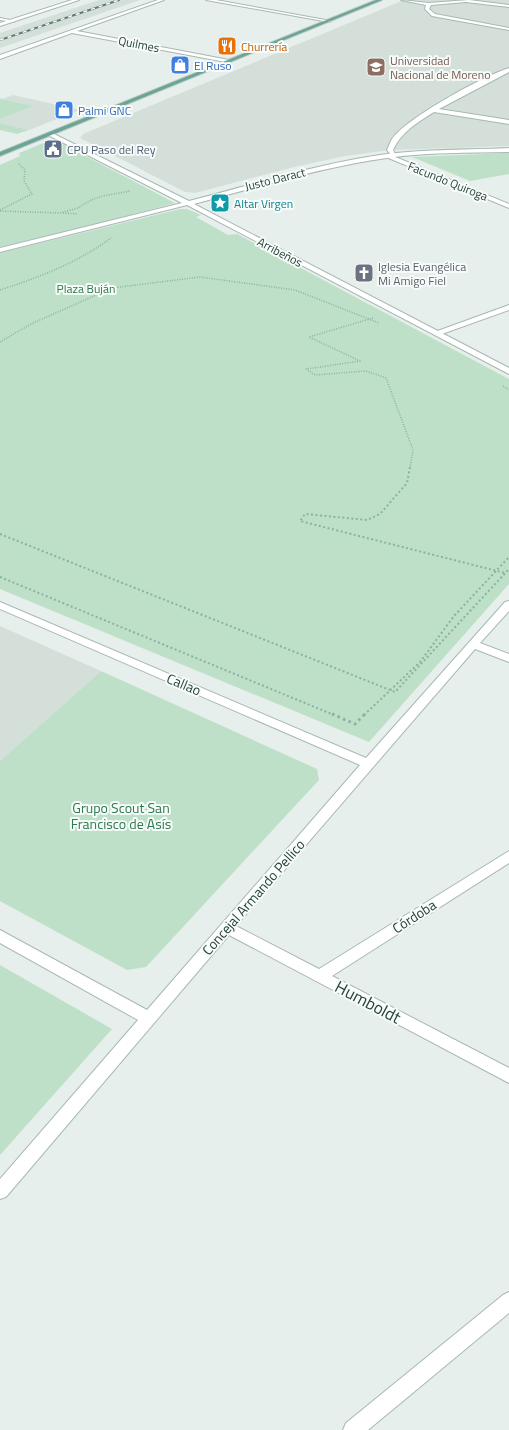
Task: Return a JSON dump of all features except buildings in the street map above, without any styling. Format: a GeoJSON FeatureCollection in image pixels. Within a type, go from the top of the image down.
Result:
{"type":"FeatureCollection","features":[{"type":"Feature","properties":{"kind":"main road"},"geometry":{"type":"LineString","coordinates":[[0,154],[380,0]]}},
{"type":"Feature","properties":{"kind":"street"},"geometry":{"type":"LineString","coordinates":[[0,25],[77,0]]}},
{"type":"Feature","properties":{"kind":"street"},"geometry":{"type":"LineString","coordinates":[[0,57],[162,0]]}},
{"type":"Feature","properties":{"kind":"street"},"geometry":{"type":"LineString","coordinates":[[208,0],[329,21]]}},
{"type":"Feature","properties":{"kind":"street"},"geometry":{"type":"LineString","coordinates":[[403,0],[429,4],[466,1],[509,6]]}},
{"type":"Feature","properties":{"kind":"street"},"geometry":{"type":"LineString","coordinates":[[429,4],[427,9],[434,15],[509,29]]}},
{"type":"Feature","properties":{"kind":"street"},"geometry":{"type":"LineString","coordinates":[[0,19],[13,21]]}},
{"type":"Feature","properties":{"kind":"street","name":"Quilmes"},"geometry":{"type":"LineString","coordinates":[[72,32],[229,62]]}},
{"type":"Feature","properties":{"kind":"street"},"geometry":{"type":"LineString","coordinates":[[391,155],[390,150],[395,139],[410,126],[435,110],[509,70]]}},
{"type":"Feature","properties":{"kind":"street"},"geometry":{"type":"LineString","coordinates":[[435,110],[509,122]]}},
{"type":"Feature","properties":{"kind":"street","name":"Arribeños"},"geometry":{"type":"LineString","coordinates":[[50,134],[186,202],[509,371]]}},
{"type":"Feature","properties":{"kind":"street","name":"Justo Daract"},"geometry":{"type":"LineString","coordinates":[[0,250],[334,165],[391,155],[509,150]]}},
{"type":"Feature","properties":{"kind":"street","name":"Facundo Quiroga"},"geometry":{"type":"LineString","coordinates":[[391,155],[509,206]]}},
{"type":"Feature","properties":{"kind":"street"},"geometry":{"type":"LineString","coordinates":[[436,333],[509,307]]}},
{"type":"Feature","properties":{"kind":"street","name":"Concejal Armando Pellico"},"geometry":{"type":"LineString","coordinates":[[0,1191],[368,764],[509,604]]}},
{"type":"Feature","properties":{"kind":"street","name":"Callao"},"geometry":{"type":"LineString","coordinates":[[0,605],[368,764]]}},
{"type":"Feature","properties":{"kind":"street"},"geometry":{"type":"LineString","coordinates":[[474,645],[509,658]]}},
{"type":"Feature","properties":{"kind":"street","name":"Córdoba"},"geometry":{"type":"LineString","coordinates":[[320,976],[509,856]]}},
{"type":"Feature","properties":{"kind":"street","name":"Humboldt"},"geometry":{"type":"LineString","coordinates":[[227,928],[509,1076]]}},
{"type":"Feature","properties":{"kind":"street"},"geometry":{"type":"LineString","coordinates":[[0,936],[148,1018]]}},
{"type":"Feature","properties":{"kind":"street"},"geometry":{"type":"LineString","coordinates":[[353,1430],[509,1301]]}},
{"type":"Feature","properties":{"kind":"path"},"geometry":{"type":"LineString","coordinates":[[0,211],[32,194],[24,181],[25,170],[14,161]]}},
{"type":"Feature","properties":{"kind":"path"},"geometry":{"type":"LineString","coordinates":[[0,211],[60,213],[78,208],[91,200],[130,191]]}},
{"type":"Feature","properties":{"kind":"path"},"geometry":{"type":"LineString","coordinates":[[0,290],[38,278],[84,256],[117,234],[126,226],[129,218]]}},
{"type":"Feature","properties":{"kind":"path"},"geometry":{"type":"LineString","coordinates":[[0,342],[31,324],[112,288],[200,277],[295,290],[383,324]]}},
{"type":"Feature","properties":{"kind":"path"},"geometry":{"type":"LineString","coordinates":[[378,317],[310,338],[360,361],[306,369],[315,375],[366,371],[386,378],[413,450],[408,483],[380,514],[367,520],[305,514],[300,522],[505,572]]}},
{"type":"Feature","properties":{"kind":"path"},"geometry":{"type":"LineString","coordinates":[[502,386],[509,390]]}},
{"type":"Feature","properties":{"kind":"path"},"geometry":{"type":"LineString","coordinates":[[0,534],[395,692],[509,569]]}},
{"type":"Feature","properties":{"kind":"path"},"geometry":{"type":"LineString","coordinates":[[0,577],[356,724],[420,662],[454,616],[509,557]]}},
{"type":"Feature","properties":{"kind":"shaded area"},"geometry":{"type":"Polygon","coordinates":[[[99,0],[140,0],[0,48],[0,33],[99,0]]]}},
{"type":"Feature","properties":{"kind":"shaded area","name":"Universidad Nacional de Moreno"},"geometry":{"type":"Polygon","coordinates":[[[404,0],[509,0],[509,146],[390,150],[345,156],[294,167],[195,193],[185,192],[80,138],[83,134],[404,0]]]}},
{"type":"Feature","properties":{"kind":"shaded area"},"geometry":{"type":"Polygon","coordinates":[[[13,95],[80,110],[29,130],[0,123],[0,119],[33,106],[2,99],[13,95]]]}},
{"type":"Feature","properties":{"kind":"shaded area"},"geometry":{"type":"Polygon","coordinates":[[[0,626],[101,671],[0,761],[0,626]]]}},
{"type":"Feature","properties":{"kind":"green space"},"geometry":{"type":"Polygon","coordinates":[[[0,98],[2,99],[34,106],[0,119],[0,98]]]}},
{"type":"Feature","properties":{"kind":"green space"},"geometry":{"type":"Polygon","coordinates":[[[0,123],[29,130],[17,134],[0,130],[0,123]]]}},
{"type":"Feature","properties":{"kind":"green space"},"geometry":{"type":"Polygon","coordinates":[[[46,142],[59,142],[175,203],[0,247],[0,165],[20,156],[19,153],[46,142]]]}},
{"type":"Feature","properties":{"kind":"green space"},"geometry":{"type":"Polygon","coordinates":[[[509,153],[509,174],[470,181],[412,157],[509,153]]]}},
{"type":"Feature","properties":{"kind":"green space","name":"Plaza Buján"},"geometry":{"type":"Polygon","coordinates":[[[180,209],[187,209],[201,215],[196,217],[228,235],[237,234],[509,379],[509,584],[369,742],[0,589],[0,253],[180,209]]]}},
{"type":"Feature","properties":{"kind":"green space","name":"Grupo Scout San Francisco de Asís"},"geometry":{"type":"Polygon","coordinates":[[[101,671],[317,769],[319,780],[146,967],[127,970],[0,901],[0,761],[101,671]]]}},
{"type":"Feature","properties":{"kind":"green space"},"geometry":{"type":"Polygon","coordinates":[[[0,965],[112,1029],[0,1155],[0,965]]]}},
{"type":"Feature","properties":{"kind":"railway"},"geometry":{"type":"LineString","coordinates":[[0,40],[119,0]]}},
{"type":"Feature","properties":{"kind":"place","name":"Churrería"},"geometry":{"type":"Point","coordinates":[227,46]}},
{"type":"Feature","properties":{"kind":"place","name":"El Ruso"},"geometry":{"type":"Point","coordinates":[180,65]}},
{"type":"Feature","properties":{"kind":"place","name":"Universidad Nacional de Moreno"},"geometry":{"type":"Point","coordinates":[376,67]}},
{"type":"Feature","properties":{"kind":"place","name":"Palmi GNC"},"geometry":{"type":"Point","coordinates":[64,110]}},
{"type":"Feature","properties":{"kind":"place","name":"CPU Paso del Rey"},"geometry":{"type":"Point","coordinates":[53,149]}},
{"type":"Feature","properties":{"kind":"place","name":"Altar Virgen"},"geometry":{"type":"Point","coordinates":[220,203]}},
{"type":"Feature","properties":{"kind":"place","name":"Iglesia Evangélica Mi Amigo Fiel"},"geometry":{"type":"Point","coordinates":[364,273]}}]}
